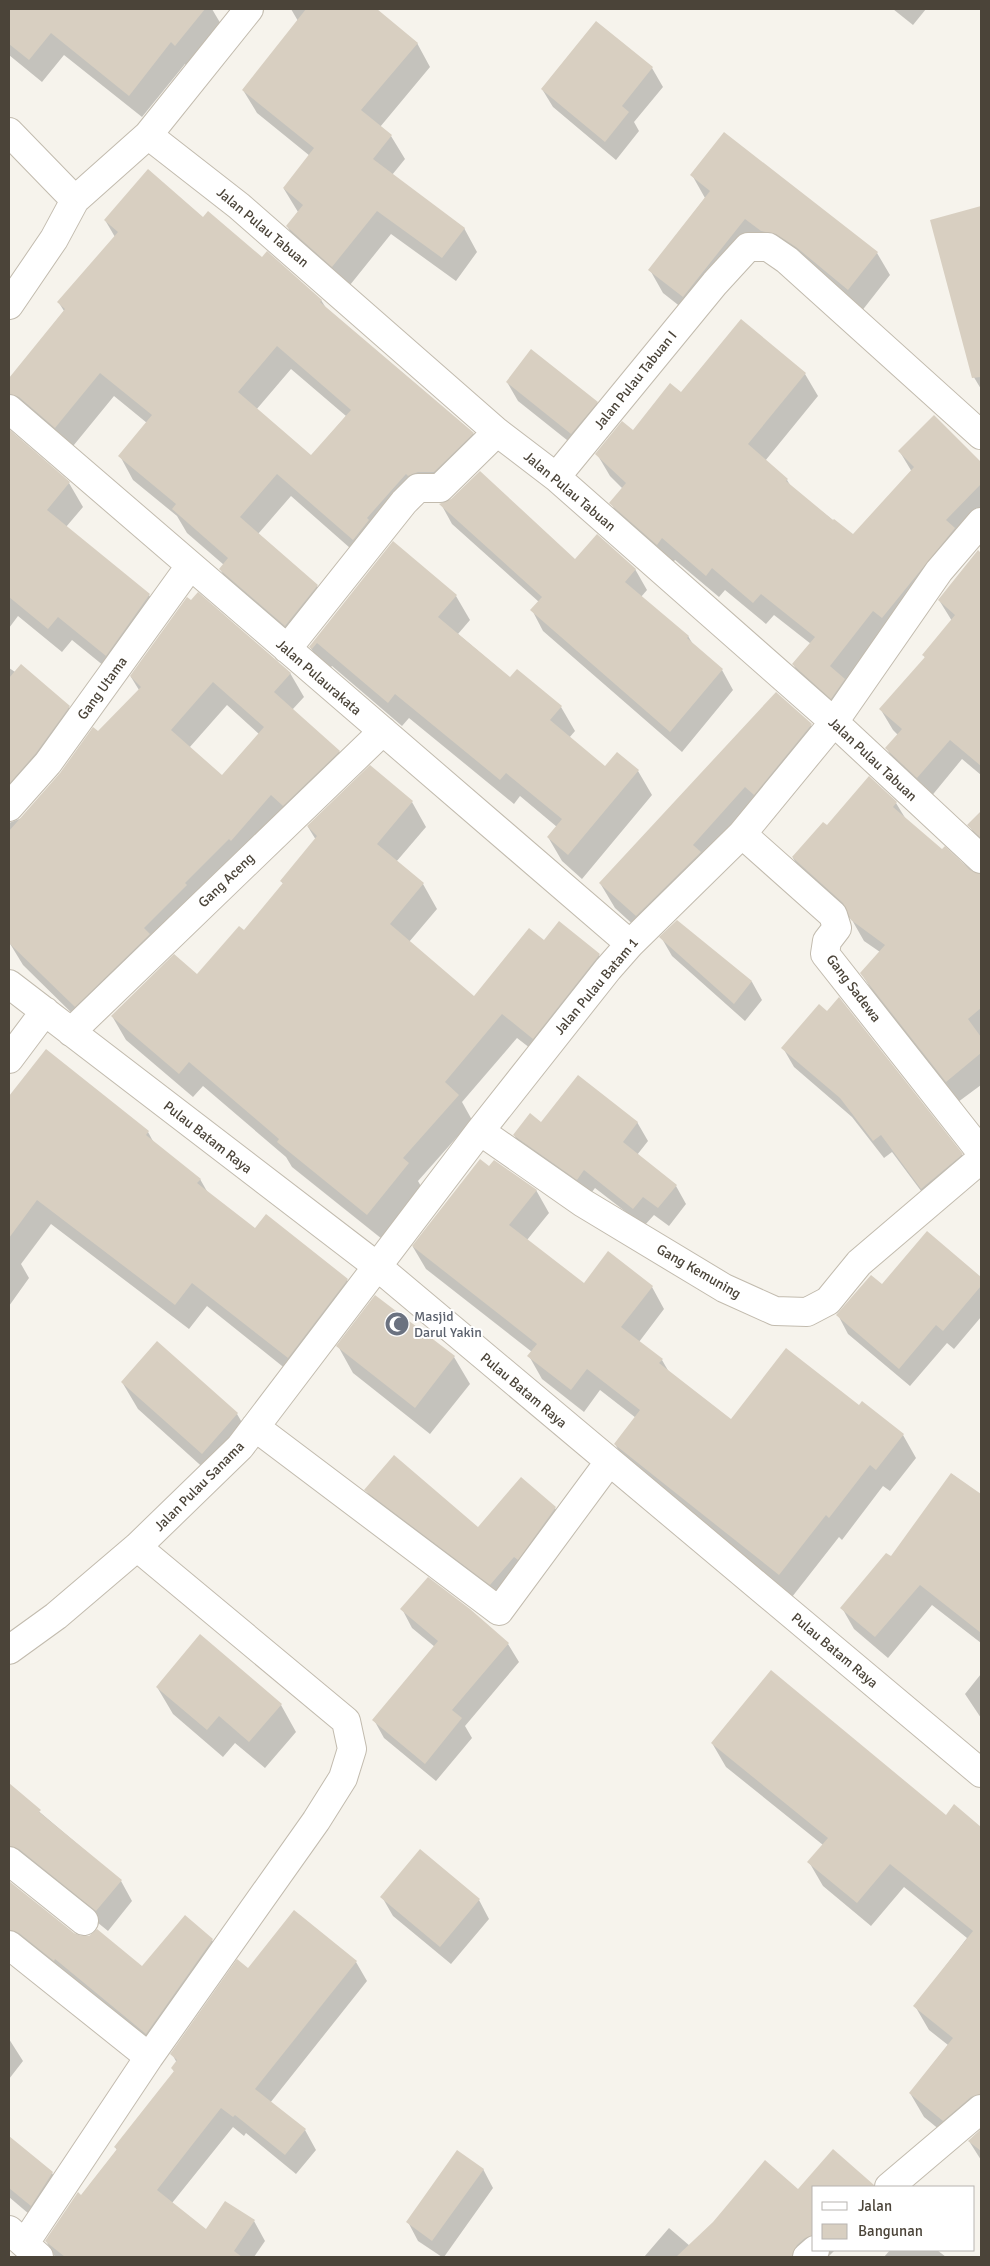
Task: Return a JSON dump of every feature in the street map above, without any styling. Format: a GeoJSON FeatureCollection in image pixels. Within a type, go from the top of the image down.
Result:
{"type":"FeatureCollection","features":[{"type":"Feature","properties":{"kind":"street"},"geometry":{"type":"LineString","coordinates":[[9,305],[54,239],[75,200],[148,134],[249,9]]}},
{"type":"Feature","properties":{"kind":"street"},"geometry":{"type":"LineString","coordinates":[[9,132],[75,200]]}},
{"type":"Feature","properties":{"kind":"street","name":"Jalan Pulau Tabuan"},"geometry":{"type":"LineString","coordinates":[[148,134],[239,206],[497,432],[556,477],[834,722],[981,860]]}},
{"type":"Feature","properties":{"kind":"street","name":"Jalan Pulau Tabuan I"},"geometry":{"type":"LineString","coordinates":[[556,477],[715,283],[748,247],[768,247],[794,266],[981,435]]}},
{"type":"Feature","properties":{"kind":"street","name":"Jalan Pulaurakata"},"geometry":{"type":"LineString","coordinates":[[9,409],[630,944]]}},
{"type":"Feature","properties":{"kind":"street"},"geometry":{"type":"LineString","coordinates":[[287,649],[404,502],[418,488],[440,488],[497,432]]}},
{"type":"Feature","properties":{"kind":"street","name":"Jalan Pulau Batam 1"},"geometry":{"type":"LineString","coordinates":[[378,1268],[480,1131],[630,944],[742,834],[834,722],[939,571],[981,522]]}},
{"type":"Feature","properties":{"kind":"street","name":"Gang Utama"},"geometry":{"type":"LineString","coordinates":[[9,807],[48,763],[190,566]]}},
{"type":"Feature","properties":{"kind":"street","name":"Gang Aceng"},"geometry":{"type":"LineString","coordinates":[[71,1032],[382,731]]}},
{"type":"Feature","properties":{"kind":"street","name":"Gang Sadewa"},"geometry":{"type":"LineString","coordinates":[[742,834],[833,915],[836,928],[827,942],[826,954],[981,1152]]}},
{"type":"Feature","properties":{"kind":"street","name":"Pulau Batam Raya"},"geometry":{"type":"LineString","coordinates":[[9,984],[378,1268],[981,1772]]}},
{"type":"Feature","properties":{"kind":"street"},"geometry":{"type":"LineString","coordinates":[[9,1059],[45,1011]]}},
{"type":"Feature","properties":{"kind":"street","name":"Gang Kemuning"},"geometry":{"type":"LineString","coordinates":[[480,1131],[583,1203],[724,1288],[775,1311],[806,1312],[828,1301],[859,1262],[981,1159]]}},
{"type":"Feature","properties":{"kind":"street","name":"Jalan Pulau Sanama"},"geometry":{"type":"LineString","coordinates":[[9,1650],[56,1616],[137,1547],[240,1447],[378,1268]]}},
{"type":"Feature","properties":{"kind":"street"},"geometry":{"type":"LineString","coordinates":[[255,1427],[498,1611],[609,1462]]}},
{"type":"Feature","properties":{"kind":"street"},"geometry":{"type":"LineString","coordinates":[[24,2244],[149,2057],[316,1820],[343,1778],[352,1749],[346,1720],[137,1547]]}},
{"type":"Feature","properties":{"kind":"street"},"geometry":{"type":"LineString","coordinates":[[9,1861],[84,1921]]}},
{"type":"Feature","properties":{"kind":"street"},"geometry":{"type":"LineString","coordinates":[[9,1944],[149,2057]]}},
{"type":"Feature","properties":{"kind":"street"},"geometry":{"type":"LineString","coordinates":[[890,2186],[981,2109]]}},
{"type":"Feature","properties":{"kind":"building"},"geometry":{"type":"Polygon","coordinates":[[[9,9],[205,9],[175,46],[171,42],[129,96],[51,33],[29,60],[9,44],[9,9]]]}},
{"type":"Feature","properties":{"kind":"building"},"geometry":{"type":"Polygon","coordinates":[[[306,9],[377,9],[418,43],[361,110],[392,135],[373,159],[465,228],[442,258],[377,211],[332,267],[286,226],[303,205],[283,188],[314,148],[242,90],[306,9]]]}},
{"type":"Feature","properties":{"kind":"building"},"geometry":{"type":"Polygon","coordinates":[[[596,21],[653,67],[622,106],[629,112],[605,142],[541,89],[596,21]]]}},
{"type":"Feature","properties":{"kind":"building"},"geometry":{"type":"Polygon","coordinates":[[[724,132],[878,252],[848,290],[796,247],[776,234],[761,231],[745,219],[683,297],[648,270],[710,191],[690,175],[724,132]]]}},
{"type":"Feature","properties":{"kind":"building"},"geometry":{"type":"Polygon","coordinates":[[[148,169],[203,217],[208,211],[262,257],[267,251],[322,300],[320,302],[474,433],[434,472],[418,472],[408,476],[406,474],[367,518],[369,520],[353,540],[277,474],[240,517],[318,585],[285,626],[219,569],[228,558],[172,509],[176,504],[118,456],[152,415],[100,373],[55,428],[19,397],[9,394],[9,378],[65,309],[57,302],[118,232],[104,220],[148,169]],[[277,346],[238,392],[311,455],[351,410],[277,346]]]}},
{"type":"Feature","properties":{"kind":"building"},"geometry":{"type":"Polygon","coordinates":[[[981,206],[981,377],[972,378],[930,220],[981,206]]]}},
{"type":"Feature","properties":{"kind":"building"},"geometry":{"type":"Polygon","coordinates":[[[741,319],[806,373],[748,444],[788,479],[786,481],[853,534],[914,467],[898,451],[934,415],[981,462],[981,484],[946,520],[955,528],[882,618],[873,611],[830,666],[845,679],[831,699],[792,664],[815,637],[761,594],[753,603],[712,568],[706,576],[662,538],[657,545],[609,503],[626,483],[595,454],[622,421],[633,430],[670,383],[681,392],[741,319]]]}},
{"type":"Feature","properties":{"kind":"building"},"geometry":{"type":"Polygon","coordinates":[[[531,349],[598,402],[571,434],[506,382],[531,349]]]}},
{"type":"Feature","properties":{"kind":"building"},"geometry":{"type":"Polygon","coordinates":[[[9,429],[70,482],[47,510],[150,594],[106,656],[58,617],[48,629],[9,597],[9,429]]]}},
{"type":"Feature","properties":{"kind":"building"},"geometry":{"type":"Polygon","coordinates":[[[480,471],[575,559],[597,534],[636,569],[625,582],[689,636],[687,638],[723,669],[670,732],[530,610],[542,597],[439,504],[451,499],[480,471]]]}},
{"type":"Feature","properties":{"kind":"building"},"geometry":{"type":"Polygon","coordinates":[[[393,541],[457,595],[438,617],[510,677],[517,669],[562,706],[550,720],[605,766],[617,752],[639,770],[568,855],[547,837],[562,819],[506,773],[500,780],[395,694],[388,703],[317,643],[312,649],[309,647],[393,541]]]}},
{"type":"Feature","properties":{"kind":"building"},"geometry":{"type":"Polygon","coordinates":[[[978,550],[981,553],[981,766],[950,740],[917,778],[885,748],[902,729],[879,709],[925,657],[922,655],[955,615],[938,600],[978,550]]]}},
{"type":"Feature","properties":{"kind":"building"},"geometry":{"type":"Polygon","coordinates":[[[198,592],[291,673],[274,692],[340,751],[283,806],[271,795],[231,841],[229,839],[144,928],[150,934],[75,1007],[9,943],[9,831],[60,773],[93,727],[98,731],[141,687],[130,676],[187,597],[191,600],[198,592]],[[213,682],[171,730],[222,775],[264,727],[213,682]]]}},
{"type":"Feature","properties":{"kind":"building"},"geometry":{"type":"Polygon","coordinates":[[[21,664],[70,706],[36,753],[9,784],[9,678],[21,664]]]}},
{"type":"Feature","properties":{"kind":"building"},"geometry":{"type":"Polygon","coordinates":[[[776,692],[812,724],[754,795],[745,787],[693,845],[701,852],[636,916],[599,883],[776,692]]]}},
{"type":"Feature","properties":{"kind":"building"},"geometry":{"type":"Polygon","coordinates":[[[370,765],[413,801],[377,844],[424,883],[390,924],[474,996],[529,928],[544,940],[559,921],[600,954],[533,1039],[502,1014],[445,1082],[459,1095],[403,1158],[409,1163],[367,1215],[277,1142],[279,1139],[189,1062],[179,1074],[111,1016],[174,954],[197,974],[239,926],[244,930],[283,883],[280,881],[317,836],[307,826],[370,765]]]}},
{"type":"Feature","properties":{"kind":"building"},"geometry":{"type":"Polygon","coordinates":[[[869,776],[897,802],[893,807],[942,849],[945,846],[970,870],[981,874],[981,1008],[968,1019],[981,1037],[981,1053],[946,1082],[860,973],[885,945],[851,920],[843,903],[792,857],[823,822],[827,825],[869,776]]]}},
{"type":"Feature","properties":{"kind":"building"},"geometry":{"type":"Polygon","coordinates":[[[981,811],[981,838],[967,825],[981,811]]]}},
{"type":"Feature","properties":{"kind":"building"},"geometry":{"type":"Polygon","coordinates":[[[677,920],[752,981],[734,1004],[659,937],[677,920]]]}},
{"type":"Feature","properties":{"kind":"building"},"geometry":{"type":"Polygon","coordinates":[[[839,997],[963,1154],[921,1189],[881,1135],[873,1141],[840,1098],[781,1048],[819,1004],[827,1011],[839,997]]]}},
{"type":"Feature","properties":{"kind":"building"},"geometry":{"type":"Polygon","coordinates":[[[46,1049],[149,1131],[146,1135],[201,1179],[197,1183],[255,1228],[266,1214],[348,1279],[288,1358],[192,1283],[175,1305],[37,1200],[9,1238],[9,1096],[46,1049]]]}},
{"type":"Feature","properties":{"kind":"building"},"geometry":{"type":"Polygon","coordinates":[[[578,1075],[638,1122],[623,1142],[677,1185],[658,1208],[643,1197],[633,1209],[584,1170],[577,1180],[513,1135],[530,1113],[541,1122],[578,1075]]]}},
{"type":"Feature","properties":{"kind":"building"},"geometry":{"type":"Polygon","coordinates":[[[480,1159],[489,1166],[494,1160],[537,1190],[509,1225],[584,1283],[608,1251],[653,1286],[621,1327],[663,1359],[659,1363],[731,1419],[786,1348],[859,1405],[862,1401],[904,1434],[876,1470],[870,1465],[829,1518],[826,1515],[779,1575],[614,1444],[640,1410],[587,1369],[571,1390],[527,1356],[537,1344],[412,1246],[480,1159]]]}},
{"type":"Feature","properties":{"kind":"building"},"geometry":{"type":"Polygon","coordinates":[[[927,1231],[981,1277],[981,1286],[943,1331],[936,1325],[899,1369],[836,1315],[871,1275],[882,1284],[927,1231]]]}},
{"type":"Feature","properties":{"kind":"building"},"geometry":{"type":"Polygon","coordinates":[[[375,1295],[455,1356],[415,1408],[336,1346],[375,1295]]]}},
{"type":"Feature","properties":{"kind":"building"},"geometry":{"type":"Polygon","coordinates":[[[157,1341],[238,1413],[202,1454],[121,1382],[157,1341]]]}},
{"type":"Feature","properties":{"kind":"building"},"geometry":{"type":"Polygon","coordinates":[[[394,1455],[478,1527],[521,1477],[556,1507],[518,1560],[514,1557],[490,1585],[364,1490],[394,1455]]]}},
{"type":"Feature","properties":{"kind":"building"},"geometry":{"type":"Polygon","coordinates":[[[951,1473],[981,1494],[981,1633],[920,1585],[875,1637],[840,1608],[886,1553],[891,1556],[951,1473]]]}},
{"type":"Feature","properties":{"kind":"building"},"geometry":{"type":"Polygon","coordinates":[[[428,1577],[470,1609],[509,1643],[452,1710],[462,1718],[425,1764],[372,1720],[438,1641],[400,1609],[428,1577]]]}},
{"type":"Feature","properties":{"kind":"building"},"geometry":{"type":"Polygon","coordinates":[[[200,1634],[282,1704],[249,1742],[219,1716],[207,1730],[156,1687],[200,1634]]]}},
{"type":"Feature","properties":{"kind":"building"},"geometry":{"type":"Polygon","coordinates":[[[771,1670],[946,1815],[954,1804],[981,1827],[981,2094],[971,2097],[943,2121],[909,2093],[953,2038],[913,2006],[973,1931],[890,1864],[857,1903],[807,1862],[828,1838],[711,1743],[771,1670]]]}},
{"type":"Feature","properties":{"kind":"building"},"geometry":{"type":"Polygon","coordinates":[[[9,1783],[41,1810],[39,1812],[122,1880],[96,1911],[19,1849],[9,1846],[9,1783]]]}},
{"type":"Feature","properties":{"kind":"building"},"geometry":{"type":"Polygon","coordinates":[[[420,1849],[480,1899],[440,1947],[380,1897],[420,1849]]]}},
{"type":"Feature","properties":{"kind":"building"},"geometry":{"type":"Polygon","coordinates":[[[9,1881],[74,1933],[81,1936],[89,1936],[97,1929],[142,1966],[185,1915],[213,1939],[146,2034],[55,1959],[54,1961],[19,1933],[9,1930],[9,1881]]]}},
{"type":"Feature","properties":{"kind":"building"},"geometry":{"type":"Polygon","coordinates":[[[294,1910],[357,1961],[255,2089],[306,2129],[285,2155],[235,2115],[233,2117],[221,2108],[157,2190],[206,2229],[225,2201],[255,2220],[234,2251],[242,2257],[65,2257],[45,2241],[78,2192],[81,2195],[117,2149],[114,2147],[174,2071],[171,2068],[177,2060],[170,2054],[237,1959],[248,1968],[294,1910]]]}},
{"type":"Feature","properties":{"kind":"building"},"geometry":{"type":"Polygon","coordinates":[[[981,2129],[981,2151],[968,2141],[981,2129]]]}},
{"type":"Feature","properties":{"kind":"building"},"geometry":{"type":"Polygon","coordinates":[[[9,2136],[53,2172],[31,2206],[9,2188],[9,2136]]]}},
{"type":"Feature","properties":{"kind":"building"},"geometry":{"type":"Polygon","coordinates":[[[833,2149],[874,2185],[812,2186],[812,2236],[805,2238],[797,2245],[792,2257],[676,2257],[713,2222],[765,2160],[798,2189],[833,2149]]]}},
{"type":"Feature","properties":{"kind":"building"},"geometry":{"type":"Polygon","coordinates":[[[457,2150],[484,2169],[432,2241],[406,2222],[457,2150]]]}},
{"type":"Feature","properties":{"kind":"place","name":"Masjid Darul Yakin"},"geometry":{"type":"Point","coordinates":[397,1324]}}]}
